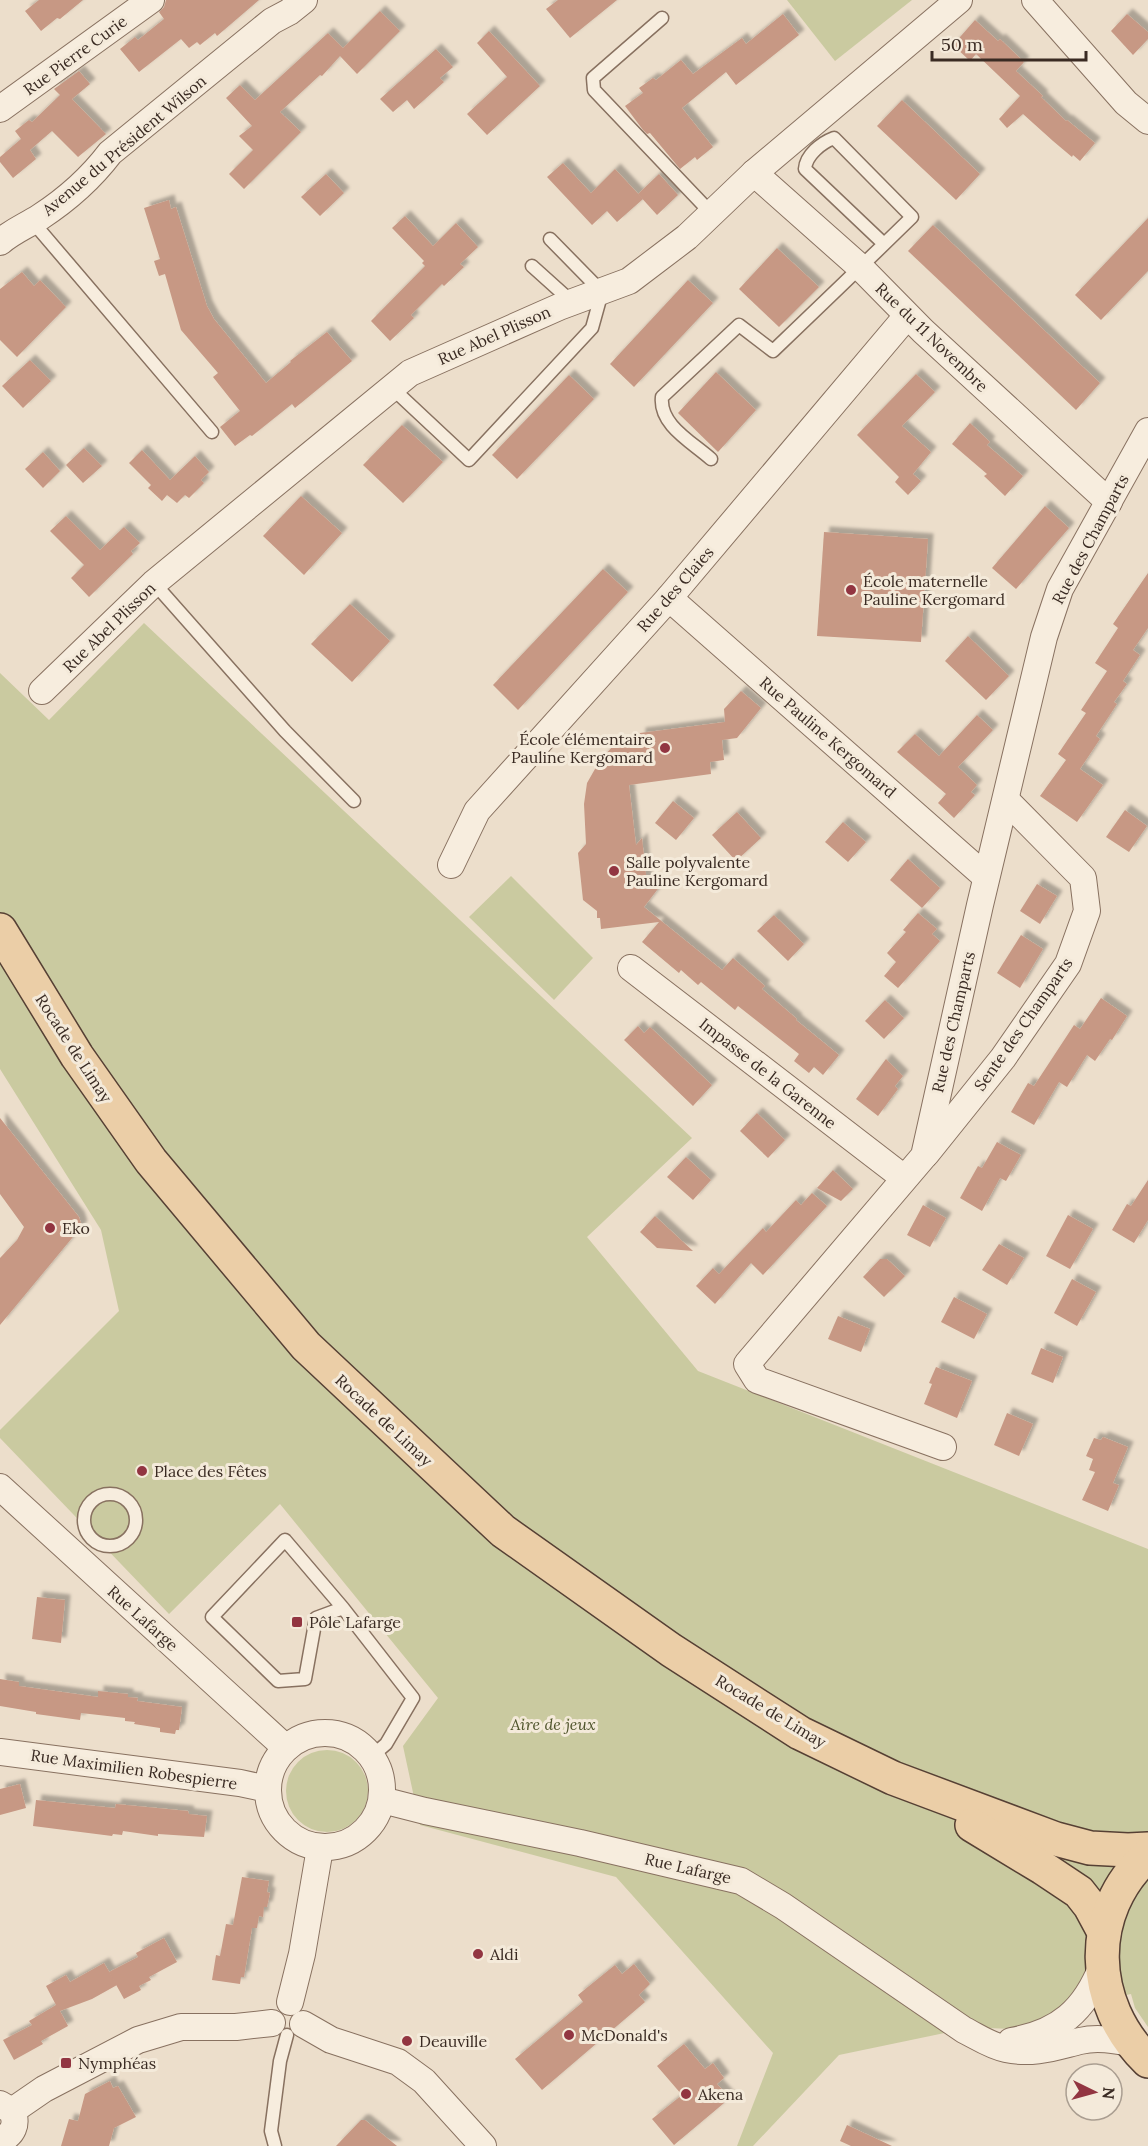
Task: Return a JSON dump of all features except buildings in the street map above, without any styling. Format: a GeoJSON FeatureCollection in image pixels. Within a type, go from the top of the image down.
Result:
{"type":"FeatureCollection","features":[{"type":"Feature","properties":{"kind":"main road","name":"Rocade de Limay"},"geometry":{"type":"LineString","coordinates":[[0,930],[77,1056],[151,1161],[306,1346],[503,1531],[671,1650],[800,1732],[893,1778],[1068,1884],[1079,1892],[1090,1906],[1104,1932]]}},
{"type":"Feature","properties":{"kind":"main road","name":"Rocade de Limay"},"geometry":{"type":"LineString","coordinates":[[893,1778],[1056,1839],[1090,1848],[1148,1849]]}},
{"type":"Feature","properties":{"kind":"main road"},"geometry":{"type":"LineString","coordinates":[[1139,2052],[1112,2010],[1102,1966],[1104,1932],[1111,1908],[1119,1891],[1148,1855]]}},
{"type":"Feature","properties":{"kind":"street","name":"Rue Pierre Curie"},"geometry":{"type":"LineString","coordinates":[[0,109],[151,0]]}},
{"type":"Feature","properties":{"kind":"street","name":"Rue Abel Plisson"},"geometry":{"type":"LineString","coordinates":[[42,691],[154,583],[391,387],[410,373],[572,302],[629,281],[687,237],[754,173],[959,0]]}},
{"type":"Feature","properties":{"kind":"street"},"geometry":{"type":"LineString","coordinates":[[1035,0],[1126,103],[1148,121]]}},
{"type":"Feature","properties":{"kind":"street","name":"Avenue du Président Wilson"},"geometry":{"type":"LineString","coordinates":[[0,242],[94,174],[110,153],[290,4]]}},
{"type":"Feature","properties":{"kind":"street","name":"Rue du 11 Novembre"},"geometry":{"type":"LineString","coordinates":[[754,173],[860,267],[907,315],[1109,502]]}},
{"type":"Feature","properties":{"kind":"street","name":"Rue des Claies"},"geometry":{"type":"LineString","coordinates":[[451,865],[477,811],[669,598],[907,315]]}},
{"type":"Feature","properties":{"kind":"street","name":"Rue des Champarts"},"geometry":{"type":"LineString","coordinates":[[924,1156],[986,877],[1044,638],[1060,589],[1148,431]]}},
{"type":"Feature","properties":{"kind":"street","name":"Rue Pauline Kergomard"},"geometry":{"type":"LineString","coordinates":[[669,598],[986,877]]}},
{"type":"Feature","properties":{"kind":"street","name":"Sente des Champarts"},"geometry":{"type":"LineString","coordinates":[[924,1156],[1003,1058],[1068,964],[1087,911],[1083,878],[1006,800]]}},
{"type":"Feature","properties":{"kind":"street","name":"Impasse de la Garenne"},"geometry":{"type":"LineString","coordinates":[[631,968],[904,1178]]}},
{"type":"Feature","properties":{"kind":"street"},"geometry":{"type":"LineString","coordinates":[[924,1156],[747,1364],[757,1380],[943,1447]]}},
{"type":"Feature","properties":{"kind":"street","name":"Rue Lafarge"},"geometry":{"type":"LineString","coordinates":[[0,1487],[88,1551],[286,1748]]}},
{"type":"Feature","properties":{"kind":"street"},"geometry":{"type":"LineString","coordinates":[[331,1733],[347,1737],[372,1756],[381,1777],[382,1800],[377,1816],[367,1830],[354,1841],[337,1847],[320,1848],[303,1844],[289,1835],[277,1822],[270,1806],[268,1789],[273,1767],[286,1748],[299,1739],[315,1734],[331,1733]]}},
{"type":"Feature","properties":{"kind":"street","name":"Rue Maximilien Robespierre"},"geometry":{"type":"LineString","coordinates":[[0,1752],[240,1783],[268,1789]]}},
{"type":"Feature","properties":{"kind":"street","name":"Rue Lafarge"},"geometry":{"type":"LineString","coordinates":[[382,1800],[741,1881],[783,1906],[964,2030],[1005,2049],[1033,2051],[1052,2049],[1082,2040],[1109,2039],[1139,2052]]}},
{"type":"Feature","properties":{"kind":"street"},"geometry":{"type":"LineString","coordinates":[[288,2027],[304,2015],[299,2006],[290,2002],[302,1954],[320,1848]]}},
{"type":"Feature","properties":{"kind":"street"},"geometry":{"type":"LineString","coordinates":[[987,2042],[1013,2041],[1030,2037],[1064,2022],[1092,1991],[1102,1966]]}},
{"type":"Feature","properties":{"kind":"street"},"geometry":{"type":"LineString","coordinates":[[0,2140],[6,2138],[14,2129],[15,2123],[6,2108],[138,2040],[181,2026],[288,2027],[398,2062],[424,2081],[483,2146]]}},
{"type":"Feature","properties":{"kind":"lane"},"geometry":{"type":"LineString","coordinates":[[662,18],[593,78],[594,90],[712,214]]}},
{"type":"Feature","properties":{"kind":"lane"},"geometry":{"type":"LineString","coordinates":[[711,459],[670,424],[661,408],[662,397],[739,325],[774,351],[912,217],[834,138],[823,142],[805,161],[805,169],[884,244]]}},
{"type":"Feature","properties":{"kind":"lane"},"geometry":{"type":"LineString","coordinates":[[32,221],[212,432]]}},
{"type":"Feature","properties":{"kind":"lane"},"geometry":{"type":"LineString","coordinates":[[391,387],[470,460],[592,328],[602,292],[550,239]]}},
{"type":"Feature","properties":{"kind":"lane"},"geometry":{"type":"LineString","coordinates":[[532,266],[572,302]]}},
{"type":"Feature","properties":{"kind":"lane"},"geometry":{"type":"LineString","coordinates":[[154,583],[285,731],[354,801]]}},
{"type":"Feature","properties":{"kind":"lane"},"geometry":{"type":"LineString","coordinates":[[106,1494],[123,1497],[130,1503],[136,1518],[132,1534],[120,1544],[88,1551],[84,1519],[91,1503],[97,1497],[106,1494]]}},
{"type":"Feature","properties":{"kind":"lane"},"geometry":{"type":"LineString","coordinates":[[343,1608],[316,1618],[305,1679],[278,1681],[212,1617],[285,1540],[343,1608],[413,1698],[386,1744],[372,1756]]}},
{"type":"Feature","properties":{"kind":"lane"},"geometry":{"type":"LineString","coordinates":[[275,2146],[271,2131],[280,2061],[288,2027]]}},
{"type":"Feature","properties":{"kind":"green space"},"geometry":{"type":"Polygon","coordinates":[[[787,0],[912,0],[835,61],[787,0]]]}},
{"type":"Feature","properties":{"kind":"green space","name":"Aire de jeux"},"geometry":{"type":"Polygon","coordinates":[[[144,623],[692,1138],[587,1237],[698,1371],[1148,1549],[1148,2027],[1135,2008],[1131,1994],[1057,2009],[1042,2025],[1014,2029],[986,2028],[983,2025],[839,2055],[753,2146],[737,2146],[773,2053],[616,1877],[420,1825],[403,1746],[438,1698],[280,1504],[169,1614],[0,1438],[0,1430],[119,1311],[101,1230],[0,1069],[0,673],[49,720],[144,623]]]}},
{"type":"Feature","properties":{"kind":"green space"},"geometry":{"type":"Polygon","coordinates":[[[511,876],[593,958],[554,1000],[469,917],[511,876]]]}},
{"type":"Feature","properties":{"kind":"green space"},"geometry":{"type":"Polygon","coordinates":[[[327,1750],[343,1753],[356,1762],[365,1775],[368,1791],[365,1807],[356,1820],[343,1829],[327,1832],[311,1829],[298,1820],[289,1807],[286,1791],[289,1775],[298,1762],[311,1753],[327,1750]]]}},
{"type":"Feature","properties":{"kind":"place","name":"École maternelle Pauline Kergomard"},"geometry":{"type":"Point","coordinates":[851,590]}},
{"type":"Feature","properties":{"kind":"place","name":"École élémentaire Pauline Kergomard"},"geometry":{"type":"Point","coordinates":[665,748]}},
{"type":"Feature","properties":{"kind":"place","name":"Salle polyvalente Pauline Kergomard"},"geometry":{"type":"Point","coordinates":[614,871]}},
{"type":"Feature","properties":{"kind":"place","name":"Eko"},"geometry":{"type":"Point","coordinates":[50,1228]}},
{"type":"Feature","properties":{"kind":"place","name":"Place des Fêtes"},"geometry":{"type":"Point","coordinates":[142,1471]}},
{"type":"Feature","properties":{"kind":"place","name":"Pôle Lafarge"},"geometry":{"type":"Point","coordinates":[297,1622]}},
{"type":"Feature","properties":{"kind":"place","name":"Aldi"},"geometry":{"type":"Point","coordinates":[478,1954]}},
{"type":"Feature","properties":{"kind":"place","name":"McDonald's"},"geometry":{"type":"Point","coordinates":[569,2035]}},
{"type":"Feature","properties":{"kind":"place","name":"Deauville"},"geometry":{"type":"Point","coordinates":[407,2041]}},
{"type":"Feature","properties":{"kind":"place","name":"Nymphéas"},"geometry":{"type":"Point","coordinates":[66,2063]}},
{"type":"Feature","properties":{"kind":"place","name":"Akena"},"geometry":{"type":"Point","coordinates":[686,2094]}}]}
